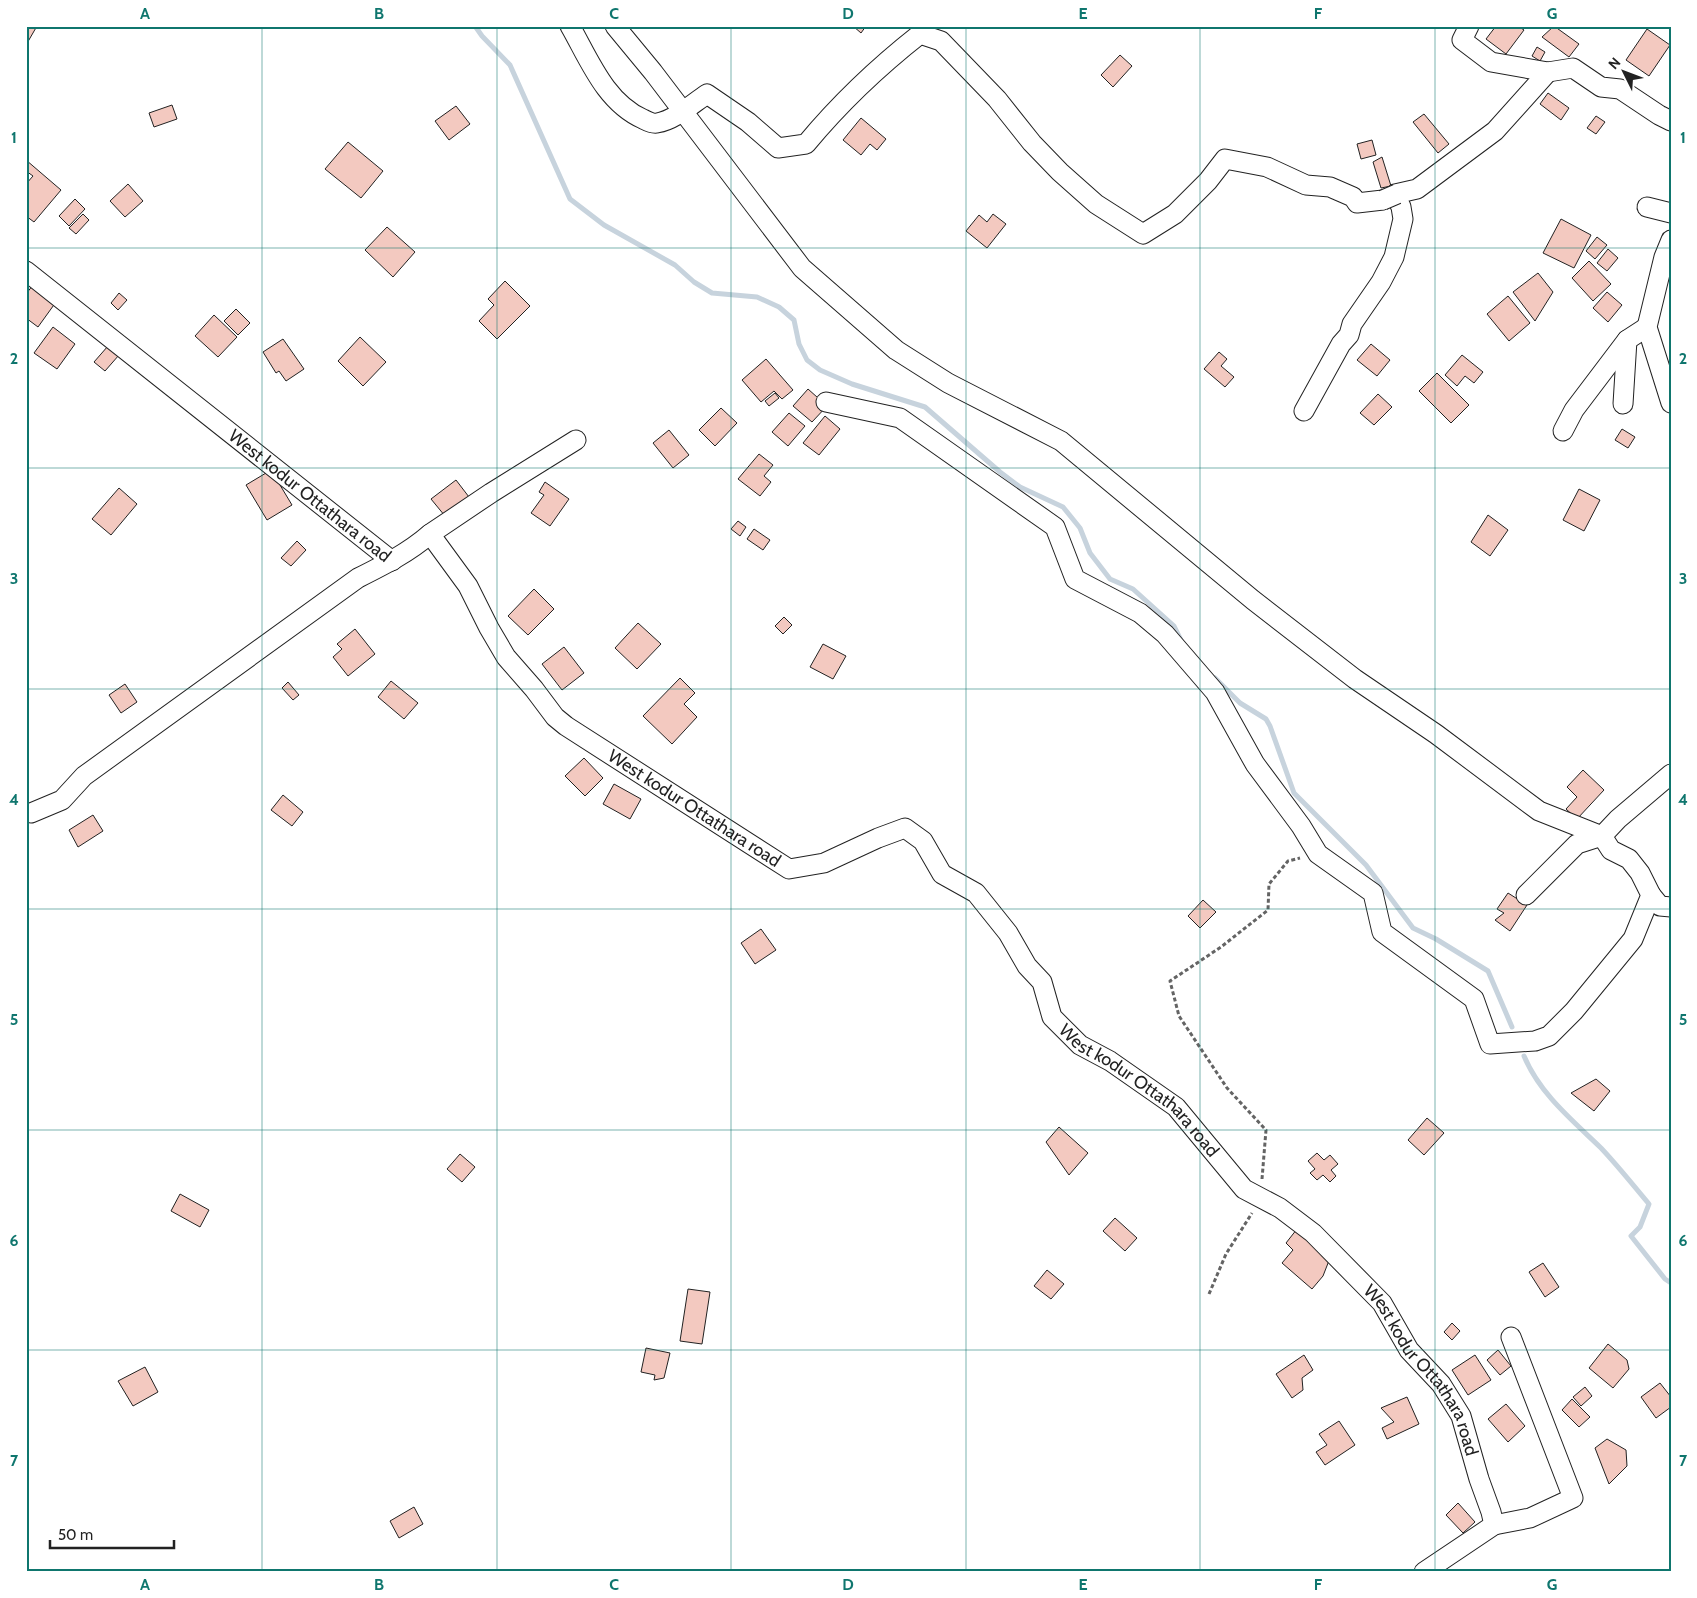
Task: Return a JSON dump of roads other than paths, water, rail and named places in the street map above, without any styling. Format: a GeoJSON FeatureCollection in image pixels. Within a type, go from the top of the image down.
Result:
{"type":"FeatureCollection","features":[{"type":"Feature","properties":{"kind":"street"},"geometry":{"type":"LineString","coordinates":[[570,26],[593,69],[606,88],[636,116],[654,124],[667,120],[707,94],[748,122],[778,148],[806,144],[831,113],[857,87],[895,53],[920,34],[941,41],[997,99],[1032,143],[1060,172],[1091,199],[1143,234],[1175,214],[1208,181],[1225,159],[1267,167],[1306,185],[1330,187],[1352,197],[1356,203],[1417,189],[1495,131],[1548,72]]}},
{"type":"Feature","properties":{"kind":"street"},"geometry":{"type":"LineString","coordinates":[[615,26],[682,110],[802,268],[896,350],[948,383],[1061,441],[1253,600],[1355,679],[1436,734],[1539,811],[1602,836],[1611,850],[1629,859],[1660,906],[1671,908]]}},
{"type":"Feature","properties":{"kind":"street"},"geometry":{"type":"LineString","coordinates":[[1469,26],[1462,40],[1491,62],[1548,72],[1573,68],[1602,86],[1620,89],[1671,121]]}},
{"type":"Feature","properties":{"kind":"street"},"geometry":{"type":"LineString","coordinates":[[1304,411],[1341,344],[1349,335],[1352,324],[1381,282],[1394,257],[1403,219],[1401,207],[1395,194],[1393,196]]}},
{"type":"Feature","properties":{"kind":"street"},"geometry":{"type":"LineString","coordinates":[[1647,206],[1671,213]]}},
{"type":"Feature","properties":{"kind":"street"},"geometry":{"type":"LineString","coordinates":[[1671,240],[1664,257],[1647,327],[1671,403]]}},
{"type":"Feature","properties":{"kind":"street","name":"West kodur Ottathara road"},"geometry":{"type":"LineString","coordinates":[[26,271],[392,561],[416,546],[430,534],[468,586],[488,628],[506,657],[555,717],[789,869],[824,863],[878,838],[905,828],[923,841],[942,874],[976,893],[1008,933],[1027,966],[1042,982],[1052,1017],[1080,1044],[1110,1061],[1176,1107],[1244,1189],[1280,1208],[1313,1233],[1382,1303],[1409,1350],[1441,1384],[1461,1416],[1494,1525]]}},
{"type":"Feature","properties":{"kind":"street"},"geometry":{"type":"LineString","coordinates":[[1563,431],[1574,410],[1627,340],[1647,327]]}},
{"type":"Feature","properties":{"kind":"street"},"geometry":{"type":"LineString","coordinates":[[1623,404],[1627,340]]}},
{"type":"Feature","properties":{"kind":"street"},"geometry":{"type":"LineString","coordinates":[[826,402],[900,418],[1055,527],[1075,579],[1140,613],[1165,634],[1215,692],[1255,764],[1301,826],[1318,854],[1373,893],[1382,932],[1474,999],[1490,1044],[1535,1041],[1548,1036],[1579,1004],[1634,939],[1651,895]]}},
{"type":"Feature","properties":{"kind":"street"},"geometry":{"type":"LineString","coordinates":[[430,534],[576,440]]}},
{"type":"Feature","properties":{"kind":"street"},"geometry":{"type":"LineString","coordinates":[[31,813],[62,800],[84,776],[108,758],[358,578],[392,561]]}},
{"type":"Feature","properties":{"kind":"street"},"geometry":{"type":"LineString","coordinates":[[1526,895],[1577,844],[1602,836],[1618,819],[1671,774]]}},
{"type":"Feature","properties":{"kind":"street"},"geometry":{"type":"LineString","coordinates":[[1424,1572],[1494,1525],[1530,1518],[1573,1498],[1511,1338]]}},
{"type":"Feature","properties":{"kind":"waterway"},"geometry":{"type":"LineString","coordinates":[[475,26],[510,65],[570,199],[604,225],[675,265],[694,282],[712,293],[757,297],[779,307],[794,320],[799,344],[807,360],[820,370],[852,384],[925,407],[1020,487],[1063,507],[1080,528],[1090,553],[1110,579],[1133,589],[1174,626],[1181,640]]}},
{"type":"Feature","properties":{"kind":"waterway"},"geometry":{"type":"LineString","coordinates":[[1215,678],[1240,703],[1266,719],[1294,793],[1366,865],[1413,928],[1436,939],[1488,971],[1512,1027]]}},
{"type":"Feature","properties":{"kind":"waterway"},"geometry":{"type":"LineString","coordinates":[[1524,1056],[1539,1082],[1558,1106],[1601,1148],[1649,1204],[1640,1227],[1631,1236],[1665,1279],[1671,1283]]}}]}
